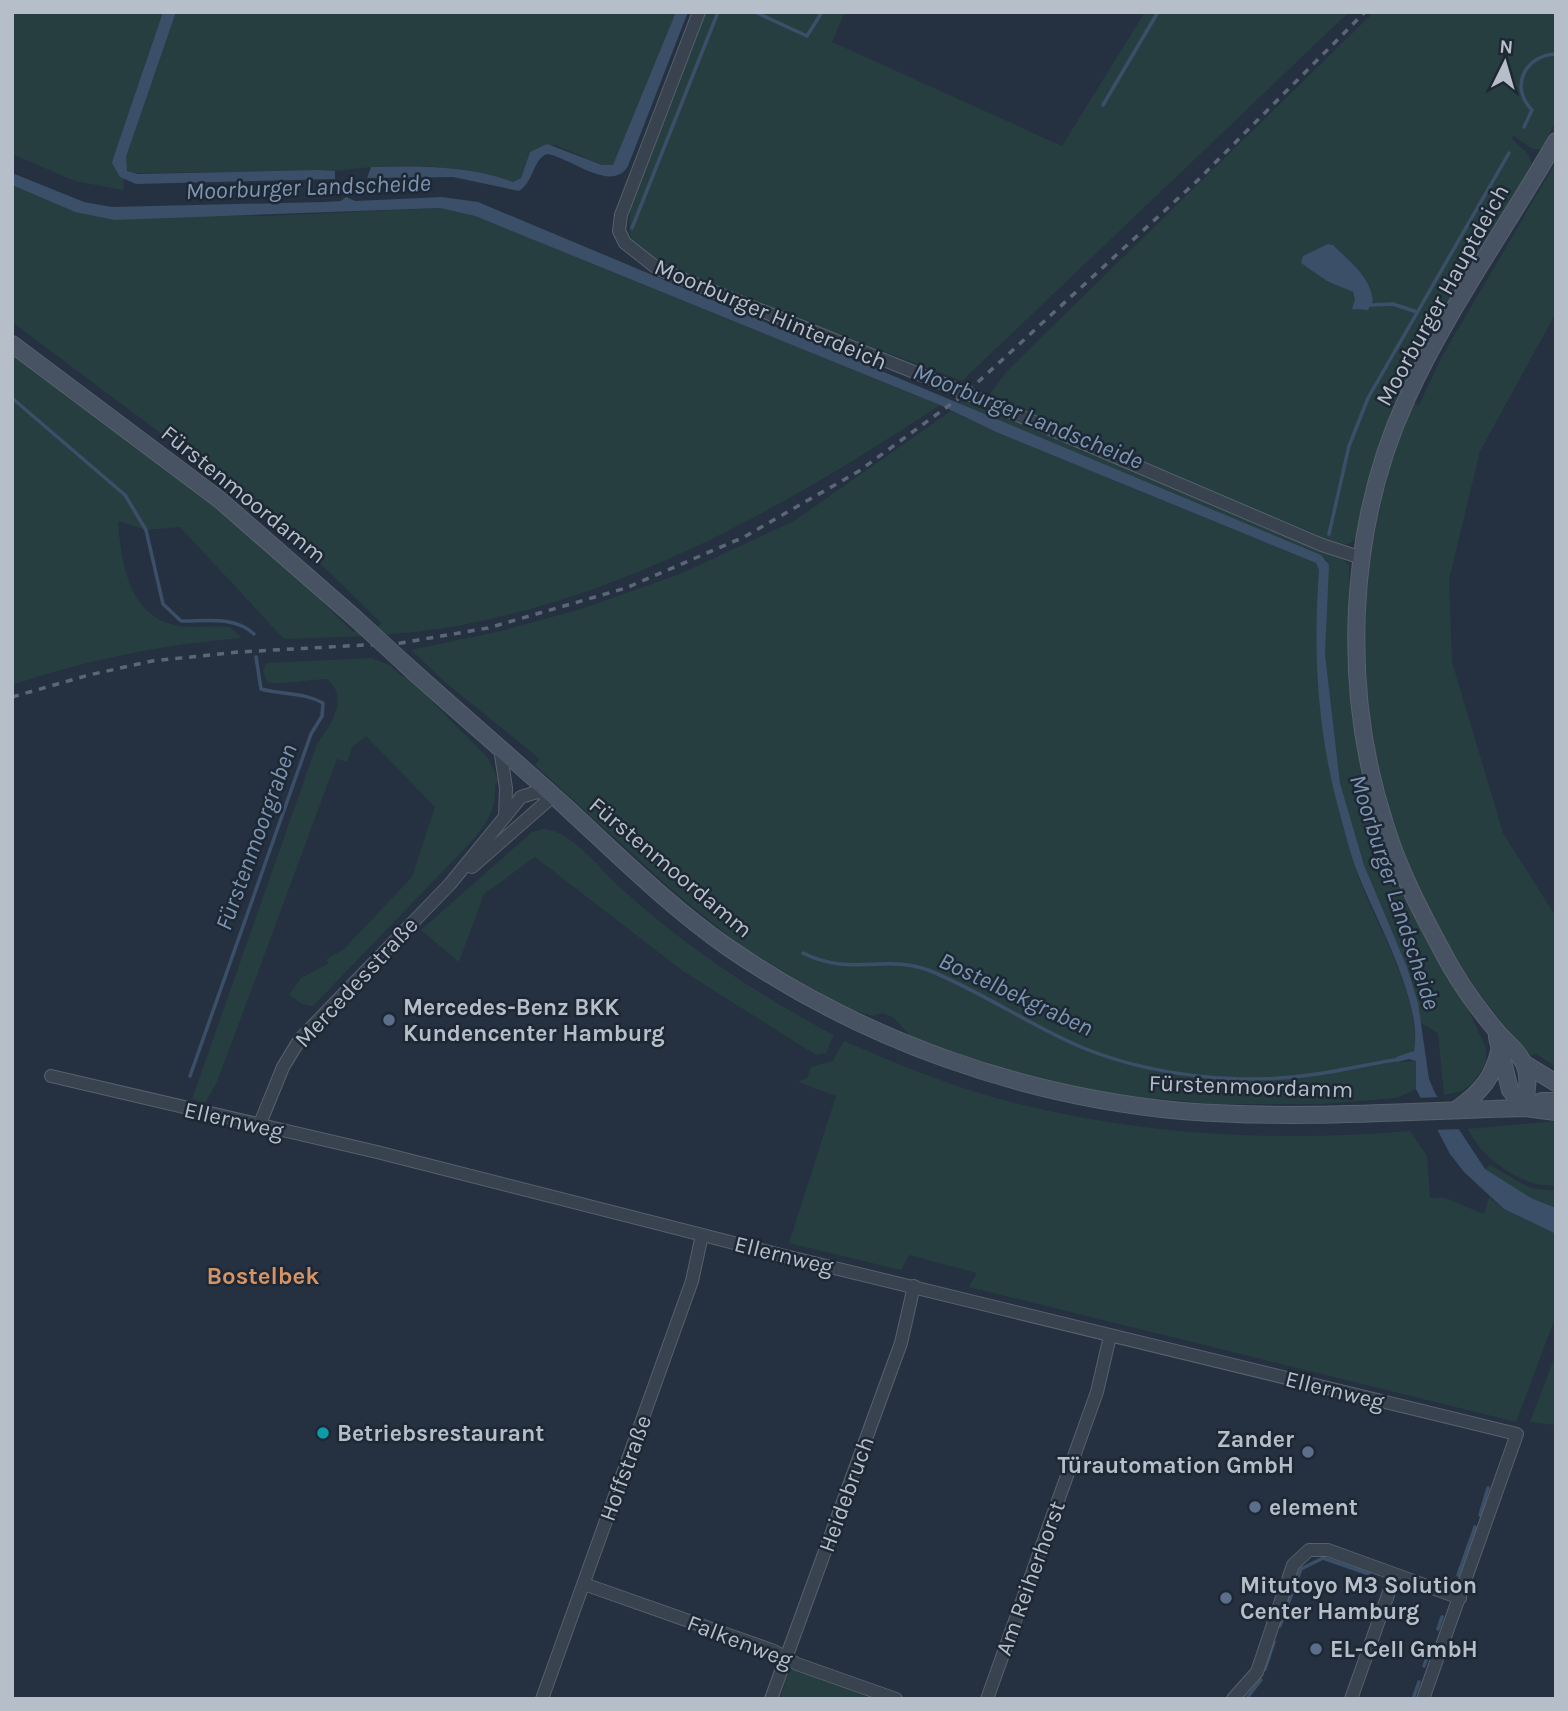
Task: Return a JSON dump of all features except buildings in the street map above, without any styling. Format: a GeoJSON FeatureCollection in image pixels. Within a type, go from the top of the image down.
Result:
{"type":"FeatureCollection","features":[{"type":"Feature","properties":{"kind":"main road","name":"Moorburger Hauptdeich"},"geometry":{"type":"LineString","coordinates":[[1556,141],[1406,399],[1378,474],[1362,558],[1357,644],[1365,745],[1384,824],[1413,896],[1441,949],[1498,1037],[1525,1063],[1556,1083]]}},
{"type":"Feature","properties":{"kind":"main road","name":"Fürstenmoordamm"},"geometry":{"type":"LineString","coordinates":[[12,344],[220,500],[676,907],[726,946],[809,998],[881,1034],[937,1056],[1053,1090],[1170,1109],[1287,1115],[1455,1110],[1481,1102],[1556,1112]]}},
{"type":"Feature","properties":{"kind":"main road","name":"Moorburger Hauptdeich"},"geometry":{"type":"LineString","coordinates":[[1498,1037],[1510,1090],[1524,1108]]}},
{"type":"Feature","properties":{"kind":"main road"},"geometry":{"type":"LineString","coordinates":[[1481,1102],[1496,1067],[1498,1037]]}},
{"type":"Feature","properties":{"kind":"main road"},"geometry":{"type":"LineString","coordinates":[[1524,1108],[1528,1081],[1525,1063]]}},
{"type":"Feature","properties":{"kind":"main road","name":"Fürstenmoordamm"},"geometry":{"type":"LineString","coordinates":[[1524,1108],[1542,1101],[1556,1101]]}},
{"type":"Feature","properties":{"kind":"street","name":"Moorburger Hinterdeich"},"geometry":{"type":"LineString","coordinates":[[699,12],[623,209],[619,231],[635,254],[670,274],[966,393],[1322,545],[1362,558]]}},
{"type":"Feature","properties":{"kind":"street"},"geometry":{"type":"LineString","coordinates":[[500,748],[506,788],[505,817]]}},
{"type":"Feature","properties":{"kind":"street","name":"Mercedesstraße"},"geometry":{"type":"LineString","coordinates":[[259,1126],[283,1067],[300,1039],[450,884],[525,794],[537,792],[553,796]]}},
{"type":"Feature","properties":{"kind":"street","name":"Mercedesstraße"},"geometry":{"type":"LineString","coordinates":[[450,884],[553,796]]}},
{"type":"Feature","properties":{"kind":"street","name":"Ellernweg"},"geometry":{"type":"LineString","coordinates":[[51,1076],[1517,1434],[1460,1598]]}},
{"type":"Feature","properties":{"kind":"street","name":"Hoffstraße"},"geometry":{"type":"LineString","coordinates":[[542,1699],[692,1281],[702,1235]]}},
{"type":"Feature","properties":{"kind":"street","name":"Heidebruch"},"geometry":{"type":"LineString","coordinates":[[771,1699],[901,1343],[914,1286]]}},
{"type":"Feature","properties":{"kind":"street","name":"Am Reiherhorst"},"geometry":{"type":"LineString","coordinates":[[987,1699],[1097,1392],[1110,1336]]}},
{"type":"Feature","properties":{"kind":"street"},"geometry":{"type":"LineString","coordinates":[[1233,1699],[1257,1672],[1293,1565],[1301,1555],[1313,1549],[1323,1549],[1460,1598],[1423,1699]]}},
{"type":"Feature","properties":{"kind":"street"},"geometry":{"type":"LineString","coordinates":[[1351,1699],[1395,1575]]}},
{"type":"Feature","properties":{"kind":"street","name":"Falkenweg"},"geometry":{"type":"LineString","coordinates":[[584,1584],[775,1651],[786,1658],[897,1699]]}},
{"type":"Feature","properties":{"kind":"green space"},"geometry":{"type":"Polygon","coordinates":[[[12,12],[163,12],[113,162],[124,180],[123,190],[75,181],[12,154],[12,12]]]}},
{"type":"Feature","properties":{"kind":"green space"},"geometry":{"type":"Polygon","coordinates":[[[176,12],[676,12],[617,162],[609,167],[555,145],[530,152],[521,178],[513,182],[430,166],[371,167],[335,171],[131,173],[125,168],[126,157],[176,12]]]}},
{"type":"Feature","properties":{"kind":"green space"},"geometry":{"type":"Polygon","coordinates":[[[706,12],[845,12],[832,42],[1062,146],[1145,12],[1349,12],[962,381],[664,268],[637,247],[629,224],[633,200],[706,12]]]}},
{"type":"Feature","properties":{"kind":"green space"},"geometry":{"type":"Polygon","coordinates":[[[1374,12],[1556,12],[1556,121],[1541,149],[1533,149],[1514,136],[1511,138],[1529,155],[1532,165],[1404,388],[1373,466],[1357,537],[1353,541],[1342,545],[1331,543],[1316,534],[1022,415],[988,396],[1009,369],[1374,12]],[[1328,244],[1319,249],[1311,268],[1353,292],[1357,309],[1363,310],[1373,301],[1368,284],[1333,245],[1328,244]]]}},
{"type":"Feature","properties":{"kind":"green space"},"geometry":{"type":"Polygon","coordinates":[[[1556,162],[1556,313],[1480,451],[1449,580],[1452,662],[1503,833],[1556,917],[1556,1067],[1535,1053],[1532,1056],[1475,987],[1429,912],[1396,832],[1374,748],[1364,662],[1367,575],[1383,488],[1412,403],[1419,405],[1441,358],[1556,162]]]}},
{"type":"Feature","properties":{"kind":"green space"},"geometry":{"type":"Polygon","coordinates":[[[12,185],[75,212],[266,216],[440,208],[475,216],[940,405],[769,509],[649,567],[523,611],[436,629],[371,636],[284,639],[180,527],[146,530],[118,521],[126,572],[139,601],[150,613],[164,622],[181,626],[230,627],[242,638],[126,654],[12,685],[12,353],[193,488],[270,551],[353,632],[382,624],[246,497],[12,322],[12,185]]]}},
{"type":"Feature","properties":{"kind":"green space"},"geometry":{"type":"Polygon","coordinates":[[[964,399],[1341,557],[1349,566],[1350,644],[1400,883],[1435,955],[1462,996],[1486,1048],[1486,1062],[1474,1082],[1462,1091],[1444,1095],[1438,1033],[1421,1023],[1407,967],[1364,865],[1340,783],[1325,654],[1327,560],[959,404],[964,399]]]}},
{"type":"Feature","properties":{"kind":"green space"},"geometry":{"type":"Polygon","coordinates":[[[951,411],[1316,563],[1319,570],[1319,686],[1329,762],[1358,875],[1403,980],[1409,1002],[1415,1047],[1411,1054],[1397,1056],[1397,1062],[1416,1061],[1416,1089],[1396,1098],[1322,1104],[1214,1104],[1121,1095],[1058,1083],[915,1041],[894,1018],[883,1013],[873,1016],[843,1007],[740,945],[672,890],[535,765],[540,759],[445,682],[411,650],[501,631],[581,609],[680,574],[794,521],[951,411]]]}},
{"type":"Feature","properties":{"kind":"green space"},"geometry":{"type":"Polygon","coordinates":[[[372,658],[391,666],[403,677],[407,676],[488,758],[499,782],[495,783],[490,816],[470,843],[313,1006],[302,1004],[289,995],[301,978],[328,964],[327,959],[344,949],[412,877],[435,807],[366,736],[352,747],[347,762],[337,759],[217,1082],[205,1103],[192,1099],[317,744],[328,728],[338,703],[334,686],[327,679],[267,682],[263,671],[266,663],[372,658]]]}},
{"type":"Feature","properties":{"kind":"green space"},"geometry":{"type":"Polygon","coordinates":[[[544,829],[555,831],[576,844],[623,890],[698,951],[778,1004],[834,1035],[826,1053],[816,1055],[683,971],[535,857],[484,894],[459,962],[421,930],[532,832],[544,829]]]}},
{"type":"Feature","properties":{"kind":"green space"},"geometry":{"type":"Polygon","coordinates":[[[844,1041],[974,1092],[1067,1115],[1116,1123],[1165,1130],[1263,1136],[1410,1131],[1427,1156],[1430,1198],[1445,1198],[1484,1214],[1489,1197],[1504,1209],[1556,1234],[1556,1315],[1516,1422],[969,1287],[977,1273],[909,1255],[901,1270],[789,1243],[836,1096],[798,1082],[807,1078],[811,1067],[833,1061],[844,1041]]]}},
{"type":"Feature","properties":{"kind":"green space"},"geometry":{"type":"Polygon","coordinates":[[[1556,1121],[1556,1185],[1531,1182],[1505,1169],[1482,1150],[1468,1129],[1556,1121]]]}},
{"type":"Feature","properties":{"kind":"green space"},"geometry":{"type":"Polygon","coordinates":[[[1490,1165],[1530,1188],[1556,1191],[1556,1208],[1531,1198],[1485,1169],[1490,1165]]]}},
{"type":"Feature","properties":{"kind":"green space"},"geometry":{"type":"Polygon","coordinates":[[[1556,1354],[1556,1425],[1530,1422],[1556,1354]]]}},
{"type":"Feature","properties":{"kind":"green space"},"geometry":{"type":"Polygon","coordinates":[[[798,1667],[880,1699],[780,1699],[789,1671],[798,1667]]]}},
{"type":"Feature","properties":{"kind":"water"},"geometry":{"type":"Polygon","coordinates":[[[163,12],[176,12],[126,157],[127,171],[138,174],[318,170],[335,171],[335,179],[136,184],[120,177],[112,163],[163,12]]]}},
{"type":"Feature","properties":{"kind":"water"},"geometry":{"type":"Polygon","coordinates":[[[676,12],[688,12],[628,166],[621,174],[601,175],[547,154],[538,161],[528,182],[519,191],[453,177],[367,178],[371,167],[425,167],[478,172],[513,182],[521,178],[530,152],[547,144],[602,165],[613,165],[676,12]]]}},
{"type":"Feature","properties":{"kind":"water"},"geometry":{"type":"Polygon","coordinates":[[[12,173],[84,202],[112,207],[324,202],[341,201],[346,197],[355,201],[442,197],[478,202],[1321,555],[1329,565],[1325,654],[1340,783],[1364,865],[1407,967],[1418,1003],[1429,1079],[1435,1093],[1485,1169],[1531,1198],[1556,1208],[1556,1234],[1504,1209],[1464,1172],[1450,1154],[1416,1089],[1416,1061],[1409,1059],[1397,1062],[1396,1057],[1414,1051],[1412,1010],[1397,964],[1353,861],[1330,774],[1318,687],[1316,628],[1319,570],[1316,563],[996,432],[940,405],[475,216],[440,208],[115,220],[75,212],[12,185],[12,173]]]}},
{"type":"Feature","properties":{"kind":"water"},"geometry":{"type":"Polygon","coordinates":[[[1328,244],[1333,245],[1364,277],[1373,301],[1368,310],[1352,309],[1355,300],[1353,292],[1327,281],[1301,263],[1303,256],[1328,244]]]}},
{"type":"Feature","properties":{"kind":"pier"},"geometry":{"type":"Polygon","coordinates":[[[1441,1097],[1461,1129],[1434,1130],[1417,1098],[1441,1097]]]}},
{"type":"Feature","properties":{"kind":"waterway"},"geometry":{"type":"LineString","coordinates":[[632,228],[718,12]]}},
{"type":"Feature","properties":{"kind":"waterway"},"geometry":{"type":"LineString","coordinates":[[755,12],[807,36],[822,12]]}},
{"type":"Feature","properties":{"kind":"waterway"},"geometry":{"type":"LineString","coordinates":[[1103,105],[1158,12]]}},
{"type":"Feature","properties":{"kind":"waterway"},"geometry":{"type":"LineString","coordinates":[[1524,127],[1532,110],[1522,92],[1524,74],[1536,60],[1556,54]]}},
{"type":"Feature","properties":{"kind":"waterway"},"geometry":{"type":"LineString","coordinates":[[1329,534],[1349,446],[1368,398],[1509,153]]}},
{"type":"Feature","properties":{"kind":"waterway"},"geometry":{"type":"LineString","coordinates":[[1371,305],[1393,304],[1417,312]]}},
{"type":"Feature","properties":{"kind":"waterway","name":"Fürstenmoorgraben"},"geometry":{"type":"LineString","coordinates":[[12,398],[125,495],[146,530],[163,604],[181,621],[229,622],[254,634]]}},
{"type":"Feature","properties":{"kind":"waterway","name":"Fürstenmoorgraben"},"geometry":{"type":"LineString","coordinates":[[190,1076],[311,734],[322,716],[323,703],[315,699],[261,689],[256,657]]}},
{"type":"Feature","properties":{"kind":"waterway","name":"Bostelbekgraben"},"geometry":{"type":"LineString","coordinates":[[803,953],[836,964],[897,964],[928,970],[1081,1047],[1108,1057],[1167,1071],[1197,1076],[1258,1079],[1328,1072],[1401,1059]]}},
{"type":"Feature","properties":{"kind":"waterway"},"geometry":{"type":"LineString","coordinates":[[1480,1515],[1488,1488]]}},
{"type":"Feature","properties":{"kind":"waterway"},"geometry":{"type":"LineString","coordinates":[[1458,1575],[1475,1527]]}},
{"type":"Feature","properties":{"kind":"waterway"},"geometry":{"type":"LineString","coordinates":[[1280,1626],[1301,1569],[1323,1558],[1369,1574]]}},
{"type":"Feature","properties":{"kind":"waterway"},"geometry":{"type":"LineString","coordinates":[[1438,1629],[1442,1617]]}},
{"type":"Feature","properties":{"kind":"waterway"},"geometry":{"type":"LineString","coordinates":[[1265,1669],[1274,1642]]}},
{"type":"Feature","properties":{"kind":"waterway"},"geometry":{"type":"LineString","coordinates":[[1424,1666],[1431,1647]]}},
{"type":"Feature","properties":{"kind":"waterway"},"geometry":{"type":"LineString","coordinates":[[1246,1699],[1261,1680]]}},
{"type":"Feature","properties":{"kind":"waterway"},"geometry":{"type":"LineString","coordinates":[[1413,1699],[1419,1682]]}},
{"type":"Feature","properties":{"kind":"railway"},"geometry":{"type":"LineString","coordinates":[[12,697],[89,675],[152,661],[239,652],[401,643],[488,628],[626,588],[744,537],[859,471],[966,393],[1197,181],[1365,12]]}},
{"type":"Feature","properties":{"kind":"place","name":"Mercedes-Benz BKK Kundencenter Hamburg"},"geometry":{"type":"Point","coordinates":[389,1020]}},
{"type":"Feature","properties":{"kind":"place","name":"Betriebsrestaurant"},"geometry":{"type":"Point","coordinates":[323,1433]}},
{"type":"Feature","properties":{"kind":"place","name":"Zander Türautomation GmbH"},"geometry":{"type":"Point","coordinates":[1308,1452]}},
{"type":"Feature","properties":{"kind":"place","name":"element"},"geometry":{"type":"Point","coordinates":[1255,1507]}},
{"type":"Feature","properties":{"kind":"place","name":"Mitutoyo M3 Solution Center Hamburg"},"geometry":{"type":"Point","coordinates":[1226,1598]}},
{"type":"Feature","properties":{"kind":"place","name":"EL-Cell GmbH"},"geometry":{"type":"Point","coordinates":[1316,1649]}},
{"type":"Feature","properties":{"kind":"district","name":"Bostelbek"},"geometry":{"type":"Point","coordinates":[263,1276]}},
{"type":"Feature","properties":{"kind":"water label","name":"Moorburger Landscheide"},"geometry":{"type":"Point","coordinates":[308,187]}},
{"type":"Feature","properties":{"kind":"water label","name":"Moorburger Landscheide"},"geometry":{"type":"Point","coordinates":[1028,416]}},
{"type":"Feature","properties":{"kind":"water label","name":"Moorburger Landscheide"},"geometry":{"type":"Point","coordinates":[1395,892]}}]}
